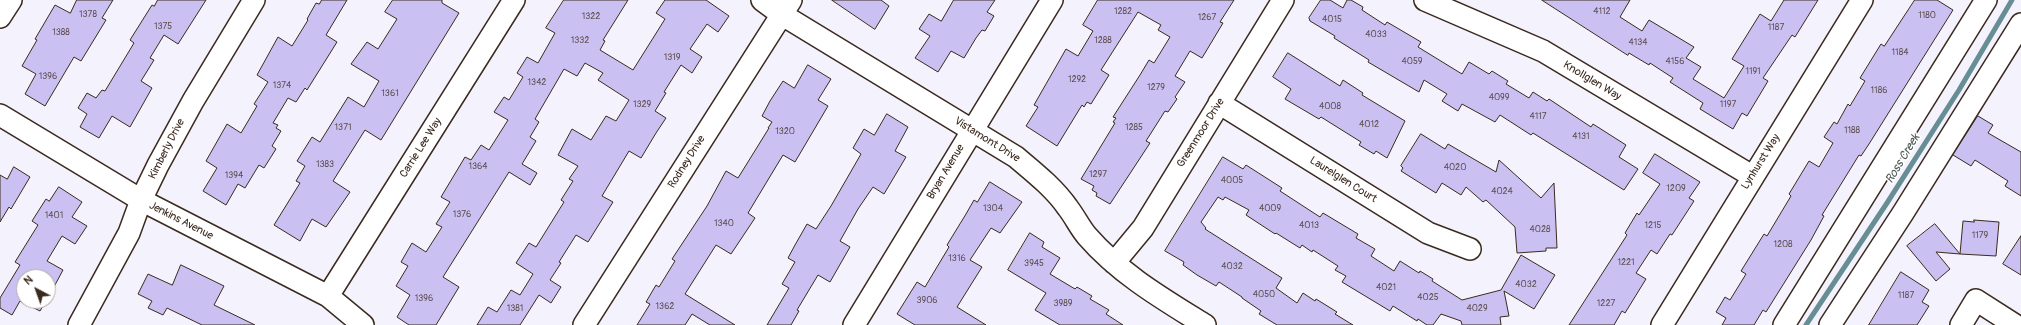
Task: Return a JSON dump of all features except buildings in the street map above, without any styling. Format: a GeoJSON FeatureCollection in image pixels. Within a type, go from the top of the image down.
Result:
{"type":"FeatureCollection","features":[{"type":"Feature","properties":{"kind":"street"},"geometry":{"type":"LineString","coordinates":[[0,17],[10,0]]}},
{"type":"Feature","properties":{"kind":"street","name":"Kimberly Drive"},"geometry":{"type":"LineString","coordinates":[[79,325],[129,233],[141,200],[192,101],[254,0]]}},
{"type":"Feature","properties":{"kind":"street","name":"Carrie Lee Way"},"geometry":{"type":"LineString","coordinates":[[328,296],[514,0]]}},
{"type":"Feature","properties":{"kind":"street","name":"Vistamont Drive"},"geometry":{"type":"LineString","coordinates":[[762,0],[786,7],[972,130],[1016,157],[1046,182],[1068,208],[1086,235],[1114,263],[1147,289],[1205,325]]}},
{"type":"Feature","properties":{"kind":"street","name":"Bryan Avenue"},"geometry":{"type":"LineString","coordinates":[[854,325],[1052,0]]}},
{"type":"Feature","properties":{"kind":"street","name":"Greenmoor Drive"},"geometry":{"type":"LineString","coordinates":[[1114,263],[1143,228],[1283,0]]}},
{"type":"Feature","properties":{"kind":"street","name":"Knollglen Way"},"geometry":{"type":"LineString","coordinates":[[1425,0],[1543,51],[1752,176]]}},
{"type":"Feature","properties":{"kind":"street","name":"Lynhurst Way"},"geometry":{"type":"LineString","coordinates":[[1662,325],[1752,176],[1862,0]]}},
{"type":"Feature","properties":{"kind":"street"},"geometry":{"type":"LineString","coordinates":[[1784,325],[1986,0]]}},
{"type":"Feature","properties":{"kind":"street","name":"Rodney Drive"},"geometry":{"type":"LineString","coordinates":[[584,325],[786,7]]}},
{"type":"Feature","properties":{"kind":"street"},"geometry":{"type":"LineString","coordinates":[[1830,325],[1908,206],[2021,24]]}},
{"type":"Feature","properties":{"kind":"street","name":"Laurelglen Court"},"geometry":{"type":"LineString","coordinates":[[1219,103],[1428,233],[1470,249]]}},
{"type":"Feature","properties":{"kind":"street","name":"Jenkins Avenue"},"geometry":{"type":"LineString","coordinates":[[0,114],[141,200],[328,296],[362,325]]}},
{"type":"Feature","properties":{"kind":"street"},"geometry":{"type":"LineString","coordinates":[[1961,325],[1976,300],[2016,325]]}},
{"type":"Feature","properties":{"kind":"waterway","name":"Ross Creek"},"geometry":{"type":"LineString","coordinates":[[1806,325],[1887,203],[1959,90],[2012,0]]}}]}
